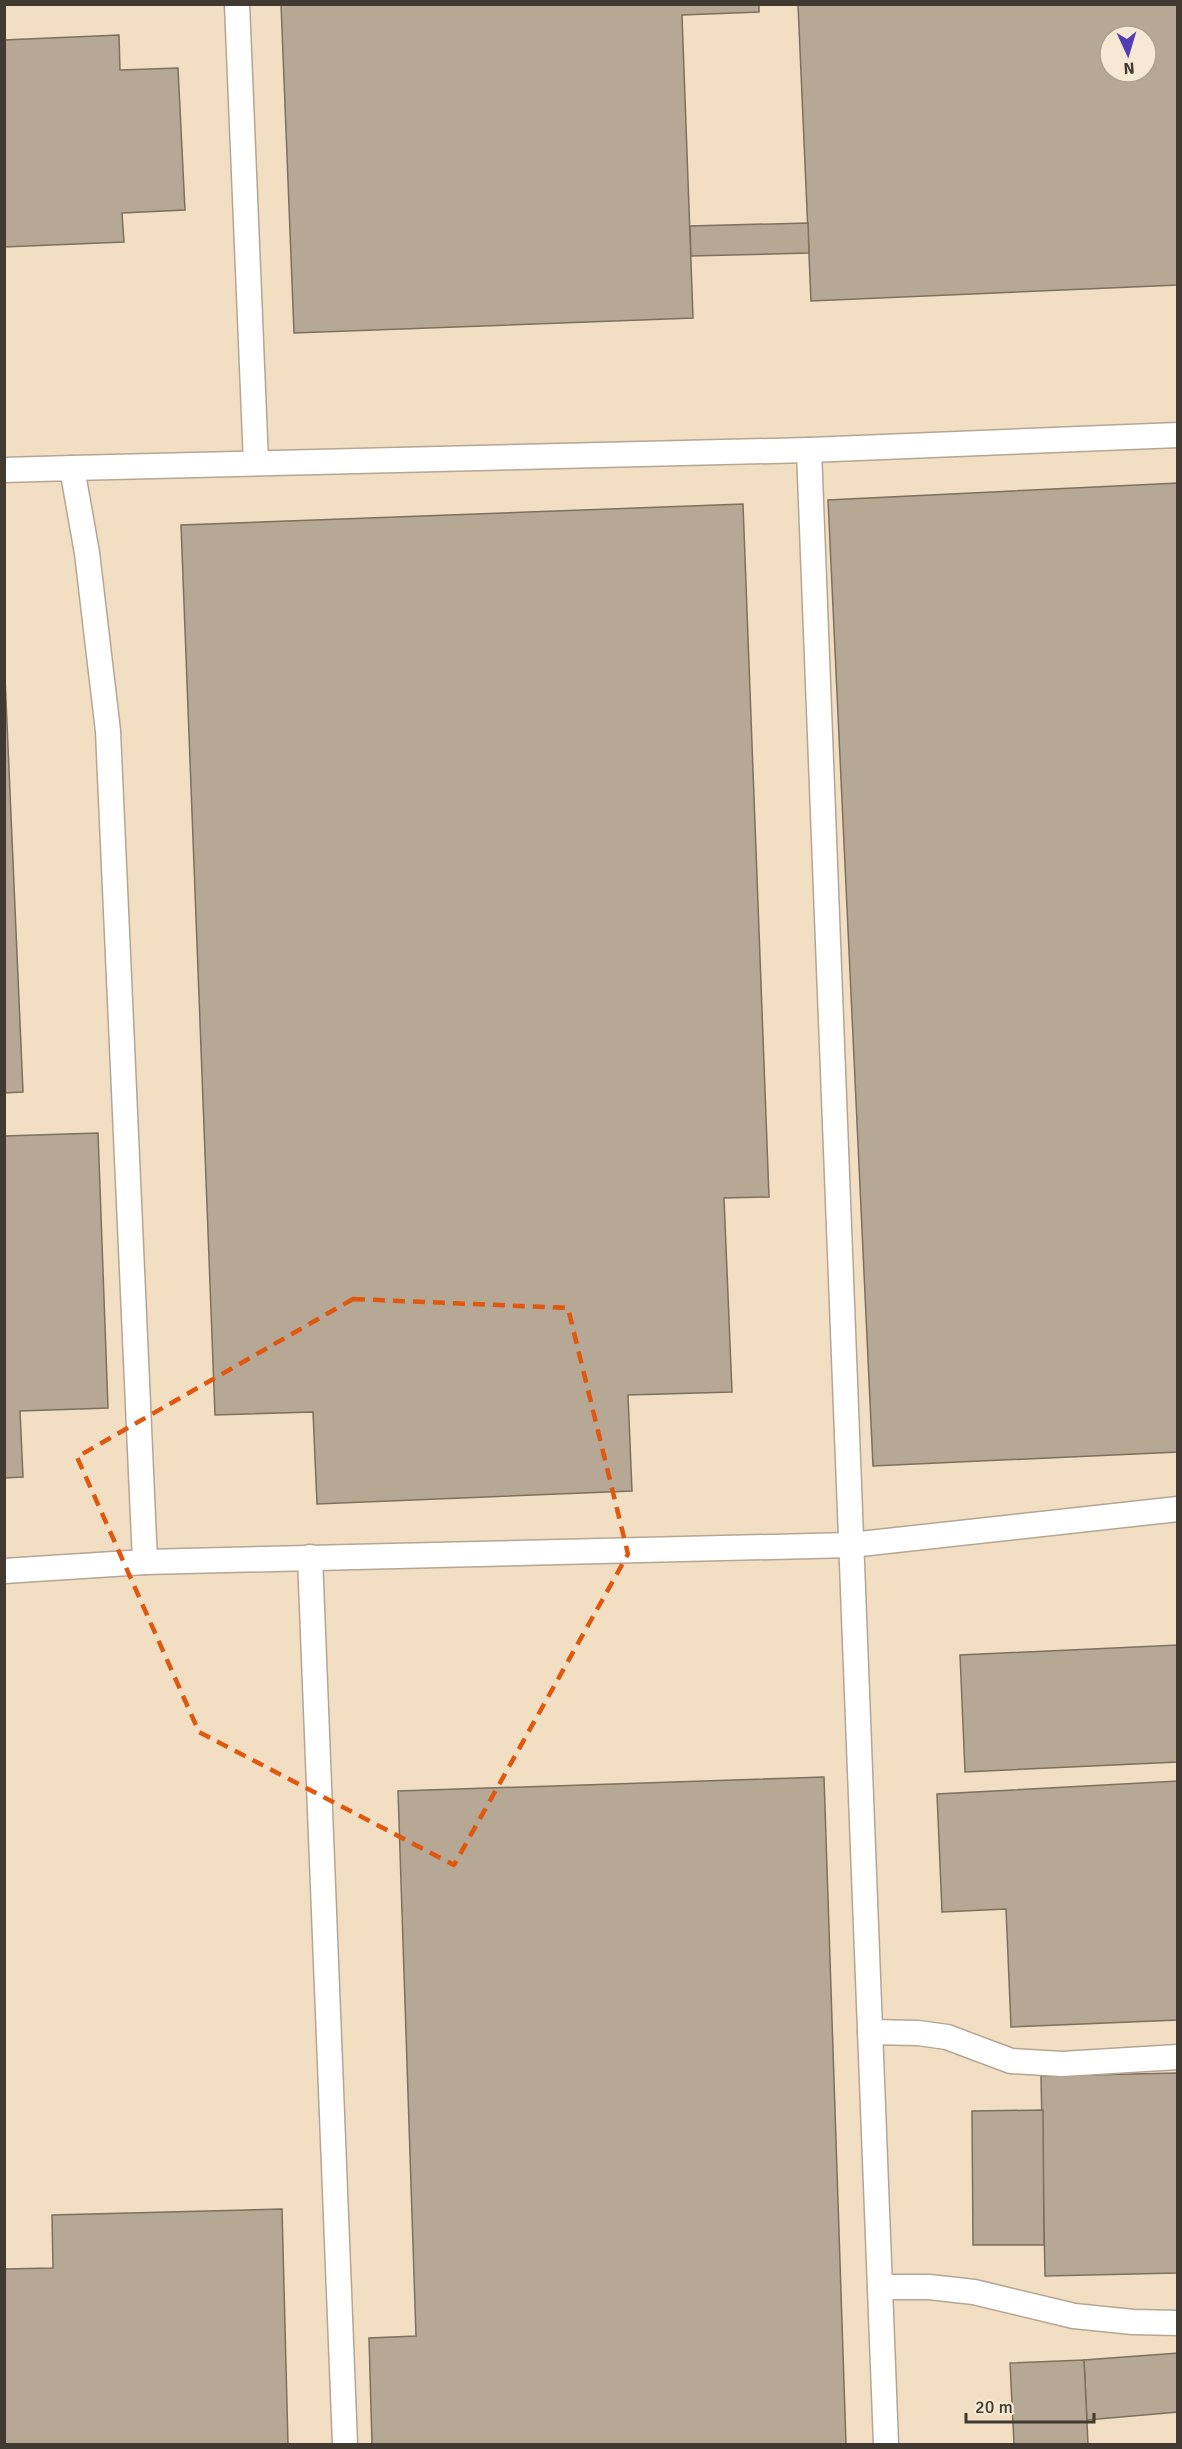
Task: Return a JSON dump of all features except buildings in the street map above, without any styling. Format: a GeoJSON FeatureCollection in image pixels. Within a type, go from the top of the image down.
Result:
{"type":"FeatureCollection","features":[{"type":"Feature","properties":{"kind":"lane"},"geometry":{"type":"LineString","coordinates":[[237,4],[256,464]]}},
{"type":"Feature","properties":{"kind":"lane"},"geometry":{"type":"LineString","coordinates":[[4,470],[809,450],[1178,435]]}},
{"type":"Feature","properties":{"kind":"lane"},"geometry":{"type":"LineString","coordinates":[[809,450],[886,2445]]}},
{"type":"Feature","properties":{"kind":"lane"},"geometry":{"type":"LineString","coordinates":[[72,468],[87,553],[108,731],[145,1562]]}},
{"type":"Feature","properties":{"kind":"lane"},"geometry":{"type":"LineString","coordinates":[[4,1571],[145,1562],[851,1545],[1178,1509]]}},
{"type":"Feature","properties":{"kind":"lane"},"geometry":{"type":"LineString","coordinates":[[310,1557],[345,2445]]}},
{"type":"Feature","properties":{"kind":"lane"},"geometry":{"type":"LineString","coordinates":[[870,2032],[918,2033],[947,2037],[1011,2061],[1062,2064],[1178,2057]]}},
{"type":"Feature","properties":{"kind":"lane"},"geometry":{"type":"LineString","coordinates":[[879,2287],[930,2287],[974,2292],[1074,2316],[1178,2324]]}},
{"type":"Feature","properties":{"kind":"highlighted area"},"geometry":{"type":"Polygon","coordinates":[[[353,1299],[568,1308],[628,1554],[454,1865],[199,1732],[77,1457],[353,1299]]]}},
{"type":"Feature","properties":{"kind":"shaded area"},"geometry":{"type":"Polygon","coordinates":[[[5,5],[1177,5],[1177,2444],[5,2444],[5,5]]]}}]}
